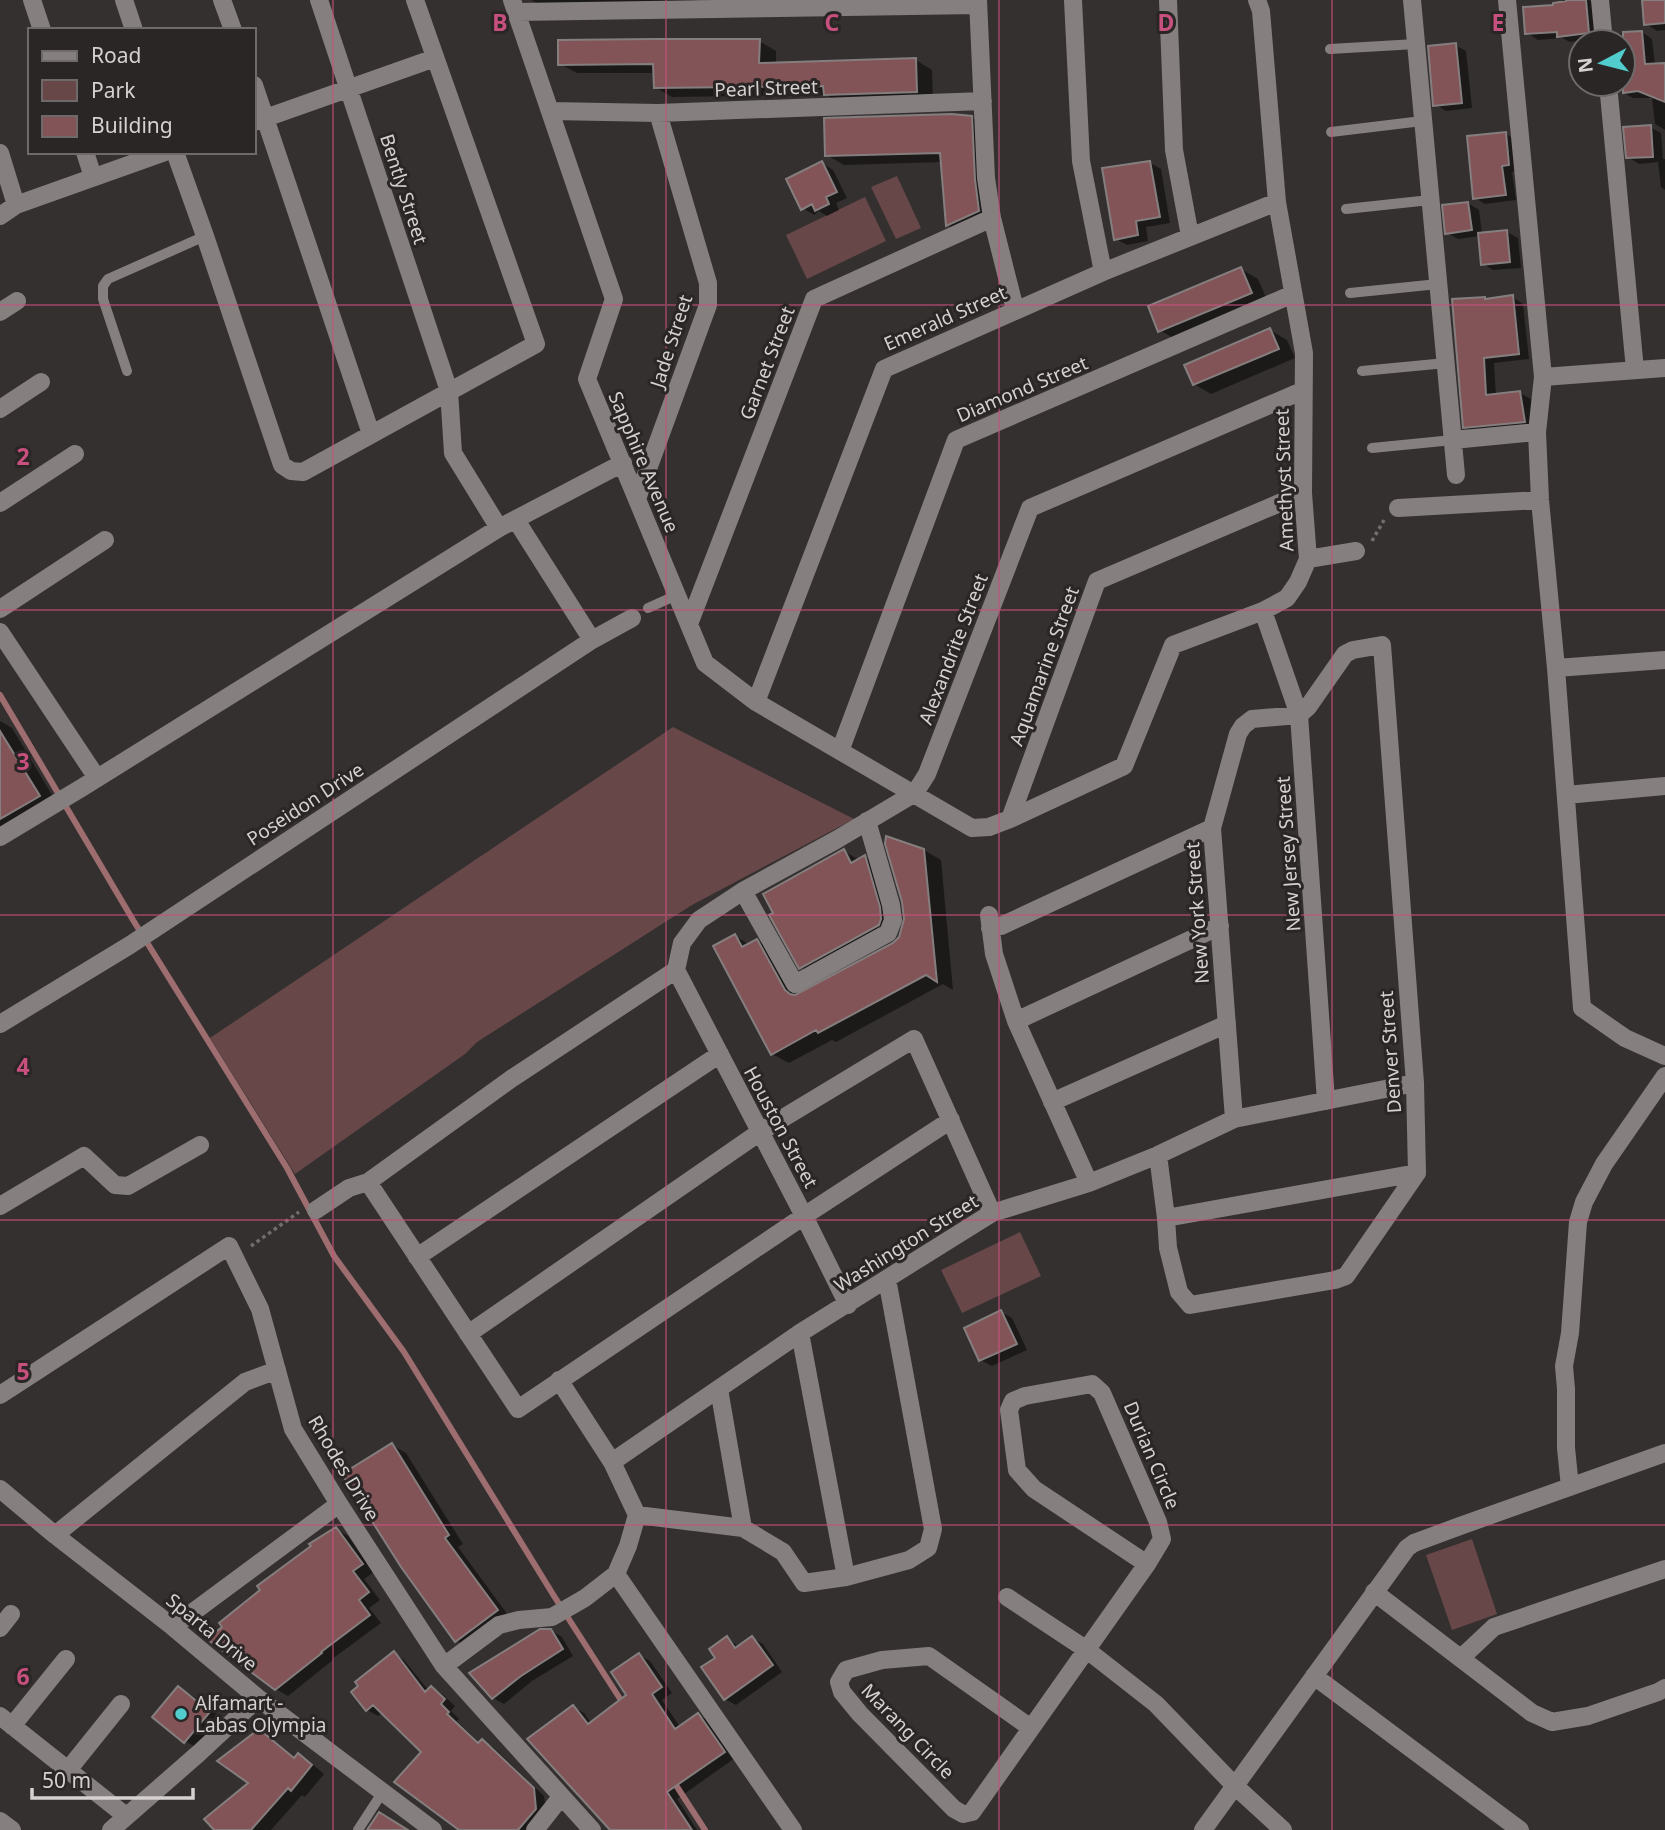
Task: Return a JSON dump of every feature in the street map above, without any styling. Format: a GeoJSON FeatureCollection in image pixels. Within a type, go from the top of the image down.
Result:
{"type":"FeatureCollection","features":[{"type":"Feature","properties":{"kind":"street"},"geometry":{"type":"LineString","coordinates":[[32,0],[41,28]]}},
{"type":"Feature","properties":{"kind":"street"},"geometry":{"type":"LineString","coordinates":[[124,0],[133,28]]}},
{"type":"Feature","properties":{"kind":"street"},"geometry":{"type":"LineString","coordinates":[[222,0],[232,28]]}},
{"type":"Feature","properties":{"kind":"street","name":"Bently Street"},"geometry":{"type":"LineString","coordinates":[[319,0],[449,391],[453,453],[499,528]]}},
{"type":"Feature","properties":{"kind":"street"},"geometry":{"type":"LineString","coordinates":[[177,154],[282,464],[291,471],[303,472],[536,344],[415,0]]}},
{"type":"Feature","properties":{"kind":"street"},"geometry":{"type":"LineString","coordinates":[[1073,0],[1082,161],[1102,272]]}},
{"type":"Feature","properties":{"kind":"street"},"geometry":{"type":"LineString","coordinates":[[1168,0],[1174,150],[1191,236]]}},
{"type":"Feature","properties":{"kind":"street","name":"Amethyst Street"},"geometry":{"type":"LineString","coordinates":[[915,793],[972,828],[989,827],[1124,766],[1173,645],[1263,611],[1287,598],[1308,559],[1303,493],[1304,353],[1277,202],[1261,11],[1257,0]]}},
{"type":"Feature","properties":{"kind":"street"},"geometry":{"type":"LineString","coordinates":[[1412,0],[1456,475]]}},
{"type":"Feature","properties":{"kind":"street"},"geometry":{"type":"LineString","coordinates":[[1507,0],[1543,377],[1537,432],[1540,500],[1556,668],[1582,1008],[1625,1038],[1665,1056]]}},
{"type":"Feature","properties":{"kind":"street"},"geometry":{"type":"LineString","coordinates":[[1600,0],[1603,28]]}},
{"type":"Feature","properties":{"kind":"street"},"geometry":{"type":"LineString","coordinates":[[514,6],[978,2],[986,178],[992,218],[1015,309]]}},
{"type":"Feature","properties":{"kind":"street","name":"Sapphire Avenue"},"geometry":{"type":"LineString","coordinates":[[514,6],[614,299],[587,379],[705,663],[756,702],[915,793]]}},
{"type":"Feature","properties":{"kind":"street"},"geometry":{"type":"LineString","coordinates":[[260,120],[435,58]]}},
{"type":"Feature","properties":{"kind":"street"},"geometry":{"type":"LineString","coordinates":[[256,97],[260,120],[372,434]]}},
{"type":"Feature","properties":{"kind":"street"},"geometry":{"type":"LineString","coordinates":[[1609,98],[1635,370]]}},
{"type":"Feature","properties":{"kind":"street","name":"Pearl Street"},"geometry":{"type":"LineString","coordinates":[[551,111],[658,113],[982,101]]}},
{"type":"Feature","properties":{"kind":"street","name":"Jade Street"},"geometry":{"type":"LineString","coordinates":[[638,499],[708,305],[708,283],[658,113]]}},
{"type":"Feature","properties":{"kind":"street"},"geometry":{"type":"LineString","coordinates":[[0,153],[16,205]]}},
{"type":"Feature","properties":{"kind":"street"},"geometry":{"type":"LineString","coordinates":[[86,154],[93,177]]}},
{"type":"Feature","properties":{"kind":"street"},"geometry":{"type":"LineString","coordinates":[[0,216],[16,205],[159,154]]}},
{"type":"Feature","properties":{"kind":"street","name":"Emerald Street"},"geometry":{"type":"LineString","coordinates":[[756,702],[884,369],[1102,272],[1277,202]]}},
{"type":"Feature","properties":{"kind":"street","name":"Garnet Street"},"geometry":{"type":"LineString","coordinates":[[689,624],[814,299],[992,218]]}},
{"type":"Feature","properties":{"kind":"street","name":"Diamond Street"},"geometry":{"type":"LineString","coordinates":[[840,751],[956,440],[1293,295]]}},
{"type":"Feature","properties":{"kind":"street"},"geometry":{"type":"LineString","coordinates":[[0,312],[17,301]]}},
{"type":"Feature","properties":{"kind":"street"},"geometry":{"type":"LineString","coordinates":[[1543,377],[1665,368]]}},
{"type":"Feature","properties":{"kind":"street"},"geometry":{"type":"LineString","coordinates":[[0,409],[41,382]]}},
{"type":"Feature","properties":{"kind":"street","name":"Alexandrite Street"},"geometry":{"type":"LineString","coordinates":[[676,970],[682,943],[699,920],[743,891],[836,841],[915,793],[928,774],[1030,508],[1302,391]]}},
{"type":"Feature","properties":{"kind":"street"},"geometry":{"type":"LineString","coordinates":[[1453,440],[1537,432]]}},
{"type":"Feature","properties":{"kind":"street"},"geometry":{"type":"LineString","coordinates":[[0,503],[75,454]]}},
{"type":"Feature","properties":{"kind":"street"},"geometry":{"type":"LineString","coordinates":[[0,837],[499,528],[623,463]]}},
{"type":"Feature","properties":{"kind":"street","name":"Aquamarine Street"},"geometry":{"type":"LineString","coordinates":[[1010,819],[1097,581],[1303,493]]}},
{"type":"Feature","properties":{"kind":"street"},"geometry":{"type":"LineString","coordinates":[[1398,508],[1540,500]]}},
{"type":"Feature","properties":{"kind":"street"},"geometry":{"type":"LineString","coordinates":[[516,520],[592,640]]}},
{"type":"Feature","properties":{"kind":"street"},"geometry":{"type":"LineString","coordinates":[[0,610],[105,540]]}},
{"type":"Feature","properties":{"kind":"street"},"geometry":{"type":"LineString","coordinates":[[1308,559],[1356,551]]}},
{"type":"Feature","properties":{"kind":"street","name":"New Jersey Street"},"geometry":{"type":"LineString","coordinates":[[1263,611],[1299,715],[1326,1101]]}},
{"type":"Feature","properties":{"kind":"street","name":"Poseidon Drive"},"geometry":{"type":"LineString","coordinates":[[0,1024],[130,945],[592,640],[632,618]]}},
{"type":"Feature","properties":{"kind":"street"},"geometry":{"type":"LineString","coordinates":[[0,632],[90,783]]}},
{"type":"Feature","properties":{"kind":"street","name":"Denver Street"},"geometry":{"type":"LineString","coordinates":[[1299,715],[1308,707],[1345,654],[1382,645],[1415,1083],[1417,1173]]}},
{"type":"Feature","properties":{"kind":"street"},"geometry":{"type":"LineString","coordinates":[[1556,668],[1665,660]]}},
{"type":"Feature","properties":{"kind":"street","name":"New York Street"},"geometry":{"type":"LineString","coordinates":[[1234,1119],[1212,828],[1238,734],[1243,726],[1252,719],[1299,715]]}},
{"type":"Feature","properties":{"kind":"street"},"geometry":{"type":"LineString","coordinates":[[1566,795],[1665,786]]}},
{"type":"Feature","properties":{"kind":"street"},"geometry":{"type":"LineString","coordinates":[[743,891],[795,984],[888,933],[893,920],[891,905],[867,821]]}},
{"type":"Feature","properties":{"kind":"street"},"geometry":{"type":"LineString","coordinates":[[1088,1183],[1016,1021],[994,954],[990,921],[1001,926],[1212,828]]}},
{"type":"Feature","properties":{"kind":"street"},"geometry":{"type":"LineString","coordinates":[[1016,1021],[1220,926]]}},
{"type":"Feature","properties":{"kind":"street"},"geometry":{"type":"LineString","coordinates":[[310,1209],[349,1188],[368,1182],[511,1079],[676,970]]}},
{"type":"Feature","properties":{"kind":"street","name":"Houston Street"},"geometry":{"type":"LineString","coordinates":[[676,970],[848,1305]]}},
{"type":"Feature","properties":{"kind":"street"},"geometry":{"type":"LineString","coordinates":[[1052,1102],[1227,1024]]}},
{"type":"Feature","properties":{"kind":"street"},"geometry":{"type":"LineString","coordinates":[[468,1334],[760,1132],[914,1040],[992,1213]]}},
{"type":"Feature","properties":{"kind":"street"},"geometry":{"type":"LineString","coordinates":[[417,1257],[720,1054]]}},
{"type":"Feature","properties":{"kind":"street"},"geometry":{"type":"LineString","coordinates":[[1570,1486],[1564,1366],[1570,1333],[1578,1222],[1584,1202],[1604,1164],[1665,1076]]}},
{"type":"Feature","properties":{"kind":"street","name":"Washington Street"},"geometry":{"type":"LineString","coordinates":[[612,1462],[800,1333],[992,1213],[1088,1183],[1158,1155],[1234,1119],[1415,1083]]}},
{"type":"Feature","properties":{"kind":"street"},"geometry":{"type":"LineString","coordinates":[[368,1182],[518,1409],[951,1120]]}},
{"type":"Feature","properties":{"kind":"street"},"geometry":{"type":"LineString","coordinates":[[0,1206],[84,1156],[115,1185],[128,1186],[200,1145]]}},
{"type":"Feature","properties":{"kind":"street"},"geometry":{"type":"LineString","coordinates":[[1158,1155],[1168,1248],[1179,1292],[1190,1305],[1346,1276],[1417,1173]]}},
{"type":"Feature","properties":{"kind":"street"},"geometry":{"type":"LineString","coordinates":[[1166,1218],[1417,1173]]}},
{"type":"Feature","properties":{"kind":"street"},"geometry":{"type":"LineString","coordinates":[[0,1395],[229,1246],[235,1258]]}},
{"type":"Feature","properties":{"kind":"street","name":"Rhodes Drive"},"geometry":{"type":"LineString","coordinates":[[235,1258],[260,1309],[293,1429],[339,1504],[444,1666],[592,1830]]}},
{"type":"Feature","properties":{"kind":"street"},"geometry":{"type":"LineString","coordinates":[[637,1515],[743,1528],[783,1552],[804,1583],[846,1577],[909,1560],[928,1548],[933,1529],[887,1279]]}},
{"type":"Feature","properties":{"kind":"street"},"geometry":{"type":"LineString","coordinates":[[800,1333],[846,1577]]}},
{"type":"Feature","properties":{"kind":"street"},"geometry":{"type":"LineString","coordinates":[[55,1535],[245,1382],[277,1370]]}},
{"type":"Feature","properties":{"kind":"street"},"geometry":{"type":"LineString","coordinates":[[444,1666],[499,1625],[552,1617],[585,1598],[615,1574],[628,1546],[637,1515],[612,1462],[559,1380]]}},
{"type":"Feature","properties":{"kind":"street","name":"Durian Circle"},"geometry":{"type":"LineString","coordinates":[[963,1814],[972,1812],[1147,1564],[1162,1539],[1158,1522],[1102,1394],[1092,1384],[1025,1396],[1013,1401],[1009,1410],[1017,1470],[1034,1489],[1147,1564]]}},
{"type":"Feature","properties":{"kind":"street"},"geometry":{"type":"LineString","coordinates":[[719,1389],[743,1528]]}},
{"type":"Feature","properties":{"kind":"street"},"geometry":{"type":"LineString","coordinates":[[1203,1830],[1407,1548],[1414,1543],[1665,1453]]}},
{"type":"Feature","properties":{"kind":"street","name":"Sparta Drive"},"geometry":{"type":"LineString","coordinates":[[0,1489],[173,1626],[258,1698],[433,1830]]}},
{"type":"Feature","properties":{"kind":"street"},"geometry":{"type":"LineString","coordinates":[[173,1626],[339,1504]]}},
{"type":"Feature","properties":{"kind":"street"},"geometry":{"type":"LineString","coordinates":[[1461,1658],[1494,1627],[1665,1569]]}},
{"type":"Feature","properties":{"kind":"street"},"geometry":{"type":"LineString","coordinates":[[615,1574],[793,1830]]}},
{"type":"Feature","properties":{"kind":"street"},"geometry":{"type":"LineString","coordinates":[[1374,1592],[1532,1713],[1552,1722],[1588,1716],[1665,1688]]}},
{"type":"Feature","properties":{"kind":"street"},"geometry":{"type":"LineString","coordinates":[[1007,1597],[1087,1650],[1156,1704],[1283,1830]]}},
{"type":"Feature","properties":{"kind":"street","name":"Marang Circle"},"geometry":{"type":"LineString","coordinates":[[963,1814],[954,1809],[860,1714],[842,1692],[839,1682],[846,1670],[882,1660],[929,1656],[1031,1728]]}},
{"type":"Feature","properties":{"kind":"street"},"geometry":{"type":"LineString","coordinates":[[66,1659],[6,1721],[126,1816]]}},
{"type":"Feature","properties":{"kind":"street"},"geometry":{"type":"LineString","coordinates":[[1314,1676],[1520,1830]]}},
{"type":"Feature","properties":{"kind":"street"},"geometry":{"type":"LineString","coordinates":[[111,1830],[258,1698]]}},
{"type":"Feature","properties":{"kind":"street"},"geometry":{"type":"LineString","coordinates":[[68,1770],[121,1704]]}},
{"type":"Feature","properties":{"kind":"street"},"geometry":{"type":"LineString","coordinates":[[535,1830],[561,1797]]}},
{"type":"Feature","properties":{"kind":"street"},"geometry":{"type":"LineString","coordinates":[[0,1821],[12,1830]]}},
{"type":"Feature","properties":{"kind":"lane"},"geometry":{"type":"LineString","coordinates":[[1330,49],[1416,44]]}},
{"type":"Feature","properties":{"kind":"lane"},"geometry":{"type":"LineString","coordinates":[[1331,132],[1422,121]]}},
{"type":"Feature","properties":{"kind":"lane"},"geometry":{"type":"LineString","coordinates":[[1346,209],[1430,200]]}},
{"type":"Feature","properties":{"kind":"lane"},"geometry":{"type":"LineString","coordinates":[[127,371],[103,299],[103,286],[108,279],[205,236]]}},
{"type":"Feature","properties":{"kind":"lane"},"geometry":{"type":"LineString","coordinates":[[1350,293],[1438,284]]}},
{"type":"Feature","properties":{"kind":"lane"},"geometry":{"type":"LineString","coordinates":[[1362,371],[1446,363]]}},
{"type":"Feature","properties":{"kind":"lane"},"geometry":{"type":"LineString","coordinates":[[1372,447],[1453,440]]}},
{"type":"Feature","properties":{"kind":"lane"},"geometry":{"type":"LineString","coordinates":[[648,608],[677,595]]}},
{"type":"Feature","properties":{"kind":"lane"},"geometry":{"type":"LineString","coordinates":[[358,1830],[382,1793]]}},
{"type":"Feature","properties":{"kind":"path"},"geometry":{"type":"LineString","coordinates":[[1356,551],[1370,546],[1386,515],[1398,508]]}},
{"type":"Feature","properties":{"kind":"path"},"geometry":{"type":"LineString","coordinates":[[235,1258],[310,1209]]}},
{"type":"Feature","properties":{"kind":"green space"},"geometry":{"type":"Polygon","coordinates":[[[897,176],[921,228],[896,239],[871,187],[897,176]]]}},
{"type":"Feature","properties":{"kind":"green space"},"geometry":{"type":"Polygon","coordinates":[[[865,197],[886,241],[807,279],[786,235],[865,197]]]}},
{"type":"Feature","properties":{"kind":"green space"},"geometry":{"type":"Polygon","coordinates":[[[673,727],[854,819],[692,905],[477,1042],[465,1054],[295,1174],[210,1038],[673,727]]]}},
{"type":"Feature","properties":{"kind":"green space"},"geometry":{"type":"Polygon","coordinates":[[[1020,1232],[1041,1276],[962,1313],[941,1270],[1020,1232]]]}},
{"type":"Feature","properties":{"kind":"green space"},"geometry":{"type":"Polygon","coordinates":[[[1472,1539],[1497,1614],[1452,1630],[1426,1555],[1472,1539]]]}},
{"type":"Feature","properties":{"kind":"building"},"geometry":{"type":"Polygon","coordinates":[[[1586,0],[1589,28],[1567,28],[1567,36],[1557,37],[1557,32],[1525,34],[1523,7],[1553,5],[1586,0]]]}},
{"type":"Feature","properties":{"kind":"building"},"geometry":{"type":"Polygon","coordinates":[[[1642,0],[1665,0],[1665,23],[1644,25],[1642,0]]]}},
{"type":"Feature","properties":{"kind":"building"},"geometry":{"type":"Polygon","coordinates":[[[1637,31],[1642,31],[1645,64],[1665,63],[1665,102],[1637,91],[1637,31]]]}},
{"type":"Feature","properties":{"kind":"building"},"geometry":{"type":"Polygon","coordinates":[[[760,39],[759,63],[916,58],[917,92],[824,95],[823,86],[654,88],[653,64],[558,65],[558,40],[760,39]]]}},
{"type":"Feature","properties":{"kind":"building"},"geometry":{"type":"Polygon","coordinates":[[[1456,43],[1462,103],[1433,106],[1428,46],[1456,43]]]}},
{"type":"Feature","properties":{"kind":"building"},"geometry":{"type":"Polygon","coordinates":[[[952,114],[972,116],[979,211],[946,226],[940,153],[825,156],[824,118],[952,114]]]}},
{"type":"Feature","properties":{"kind":"building"},"geometry":{"type":"Polygon","coordinates":[[[1651,125],[1653,157],[1626,158],[1623,127],[1651,125]]]}},
{"type":"Feature","properties":{"kind":"building"},"geometry":{"type":"Polygon","coordinates":[[[1506,132],[1509,165],[1502,166],[1506,195],[1473,199],[1467,136],[1506,132]]]}},
{"type":"Feature","properties":{"kind":"building"},"geometry":{"type":"Polygon","coordinates":[[[822,161],[837,192],[826,197],[829,204],[815,211],[812,204],[801,210],[786,179],[822,161]]]}},
{"type":"Feature","properties":{"kind":"building"},"geometry":{"type":"Polygon","coordinates":[[[1150,161],[1160,217],[1136,221],[1138,235],[1114,240],[1102,168],[1150,161]]]}},
{"type":"Feature","properties":{"kind":"building"},"geometry":{"type":"Polygon","coordinates":[[[1468,202],[1472,230],[1445,234],[1442,205],[1468,202]]]}},
{"type":"Feature","properties":{"kind":"building"},"geometry":{"type":"Polygon","coordinates":[[[1507,230],[1510,262],[1481,265],[1478,233],[1507,230]]]}},
{"type":"Feature","properties":{"kind":"building"},"geometry":{"type":"Polygon","coordinates":[[[1241,267],[1252,293],[1158,332],[1148,306],[1241,267]]]}},
{"type":"Feature","properties":{"kind":"building"},"geometry":{"type":"Polygon","coordinates":[[[1513,295],[1519,354],[1484,358],[1486,395],[1520,391],[1525,422],[1463,428],[1452,299],[1485,299],[1513,295]]]}},
{"type":"Feature","properties":{"kind":"building"},"geometry":{"type":"Polygon","coordinates":[[[1270,328],[1279,349],[1193,385],[1184,365],[1270,328]]]}},
{"type":"Feature","properties":{"kind":"building"},"geometry":{"type":"Polygon","coordinates":[[[0,731],[40,796],[0,819],[0,731]]]}},
{"type":"Feature","properties":{"kind":"building"},"geometry":{"type":"Polygon","coordinates":[[[886,836],[924,849],[937,982],[926,975],[771,1055],[713,946],[735,934],[742,947],[757,939],[785,990],[795,995],[893,943],[899,937],[904,919],[902,902],[885,844],[886,836]]]}},
{"type":"Feature","properties":{"kind":"building"},"geometry":{"type":"Polygon","coordinates":[[[844,849],[851,863],[865,855],[880,907],[879,925],[799,969],[769,915],[773,913],[763,894],[844,849]]]}},
{"type":"Feature","properties":{"kind":"building"},"geometry":{"type":"Polygon","coordinates":[[[1001,1310],[1017,1344],[979,1361],[964,1328],[1001,1310]]]}},
{"type":"Feature","properties":{"kind":"building"},"geometry":{"type":"Polygon","coordinates":[[[392,1443],[449,1535],[445,1538],[498,1610],[455,1642],[401,1567],[342,1474],[392,1443]]]}},
{"type":"Feature","properties":{"kind":"building"},"geometry":{"type":"Polygon","coordinates":[[[336,1527],[363,1564],[353,1571],[369,1592],[359,1600],[370,1615],[275,1690],[207,1639],[222,1627],[219,1623],[260,1590],[257,1586],[311,1546],[309,1544],[336,1527]]]}},
{"type":"Feature","properties":{"kind":"building"},"geometry":{"type":"Polygon","coordinates":[[[540,1629],[551,1629],[563,1649],[521,1676],[492,1699],[469,1673],[540,1629]]]}},
{"type":"Feature","properties":{"kind":"building"},"geometry":{"type":"Polygon","coordinates":[[[727,1636],[735,1648],[752,1636],[773,1665],[724,1700],[701,1667],[715,1658],[709,1649],[727,1636]]]}},
{"type":"Feature","properties":{"kind":"building"},"geometry":{"type":"Polygon","coordinates":[[[394,1651],[425,1692],[431,1686],[445,1699],[441,1704],[449,1712],[447,1714],[478,1743],[482,1739],[534,1788],[536,1809],[518,1830],[459,1830],[394,1782],[421,1752],[373,1705],[366,1711],[351,1692],[358,1686],[355,1682],[394,1651]]]}},
{"type":"Feature","properties":{"kind":"building"},"geometry":{"type":"Polygon","coordinates":[[[639,1653],[662,1687],[652,1694],[675,1729],[698,1713],[725,1752],[667,1792],[692,1830],[610,1830],[527,1739],[573,1705],[588,1724],[626,1695],[611,1672],[639,1653]]]}},
{"type":"Feature","properties":{"kind":"building","name":"Alfamart - Labas Olympia"},"geometry":{"type":"Polygon","coordinates":[[[178,1686],[210,1712],[184,1743],[152,1717],[178,1686]]]}},
{"type":"Feature","properties":{"kind":"building"},"geometry":{"type":"Polygon","coordinates":[[[259,1729],[294,1758],[298,1753],[312,1765],[291,1791],[288,1788],[251,1830],[214,1830],[204,1819],[248,1783],[217,1761],[259,1729]]]}},
{"type":"Feature","properties":{"kind":"building"},"geometry":{"type":"Polygon","coordinates":[[[379,1812],[408,1830],[367,1830],[379,1812]]]}},
{"type":"Feature","properties":{"kind":"waterway"},"geometry":{"type":"LineString","coordinates":[[0,695],[133,920],[287,1168],[334,1256],[404,1352],[624,1705]]}},
{"type":"Feature","properties":{"kind":"waterway"},"geometry":{"type":"LineString","coordinates":[[672,1779],[705,1830]]}},
{"type":"Feature","properties":{"kind":"place","name":"Alfamart - Labas Olympia"},"geometry":{"type":"Point","coordinates":[181,1714]}}]}
